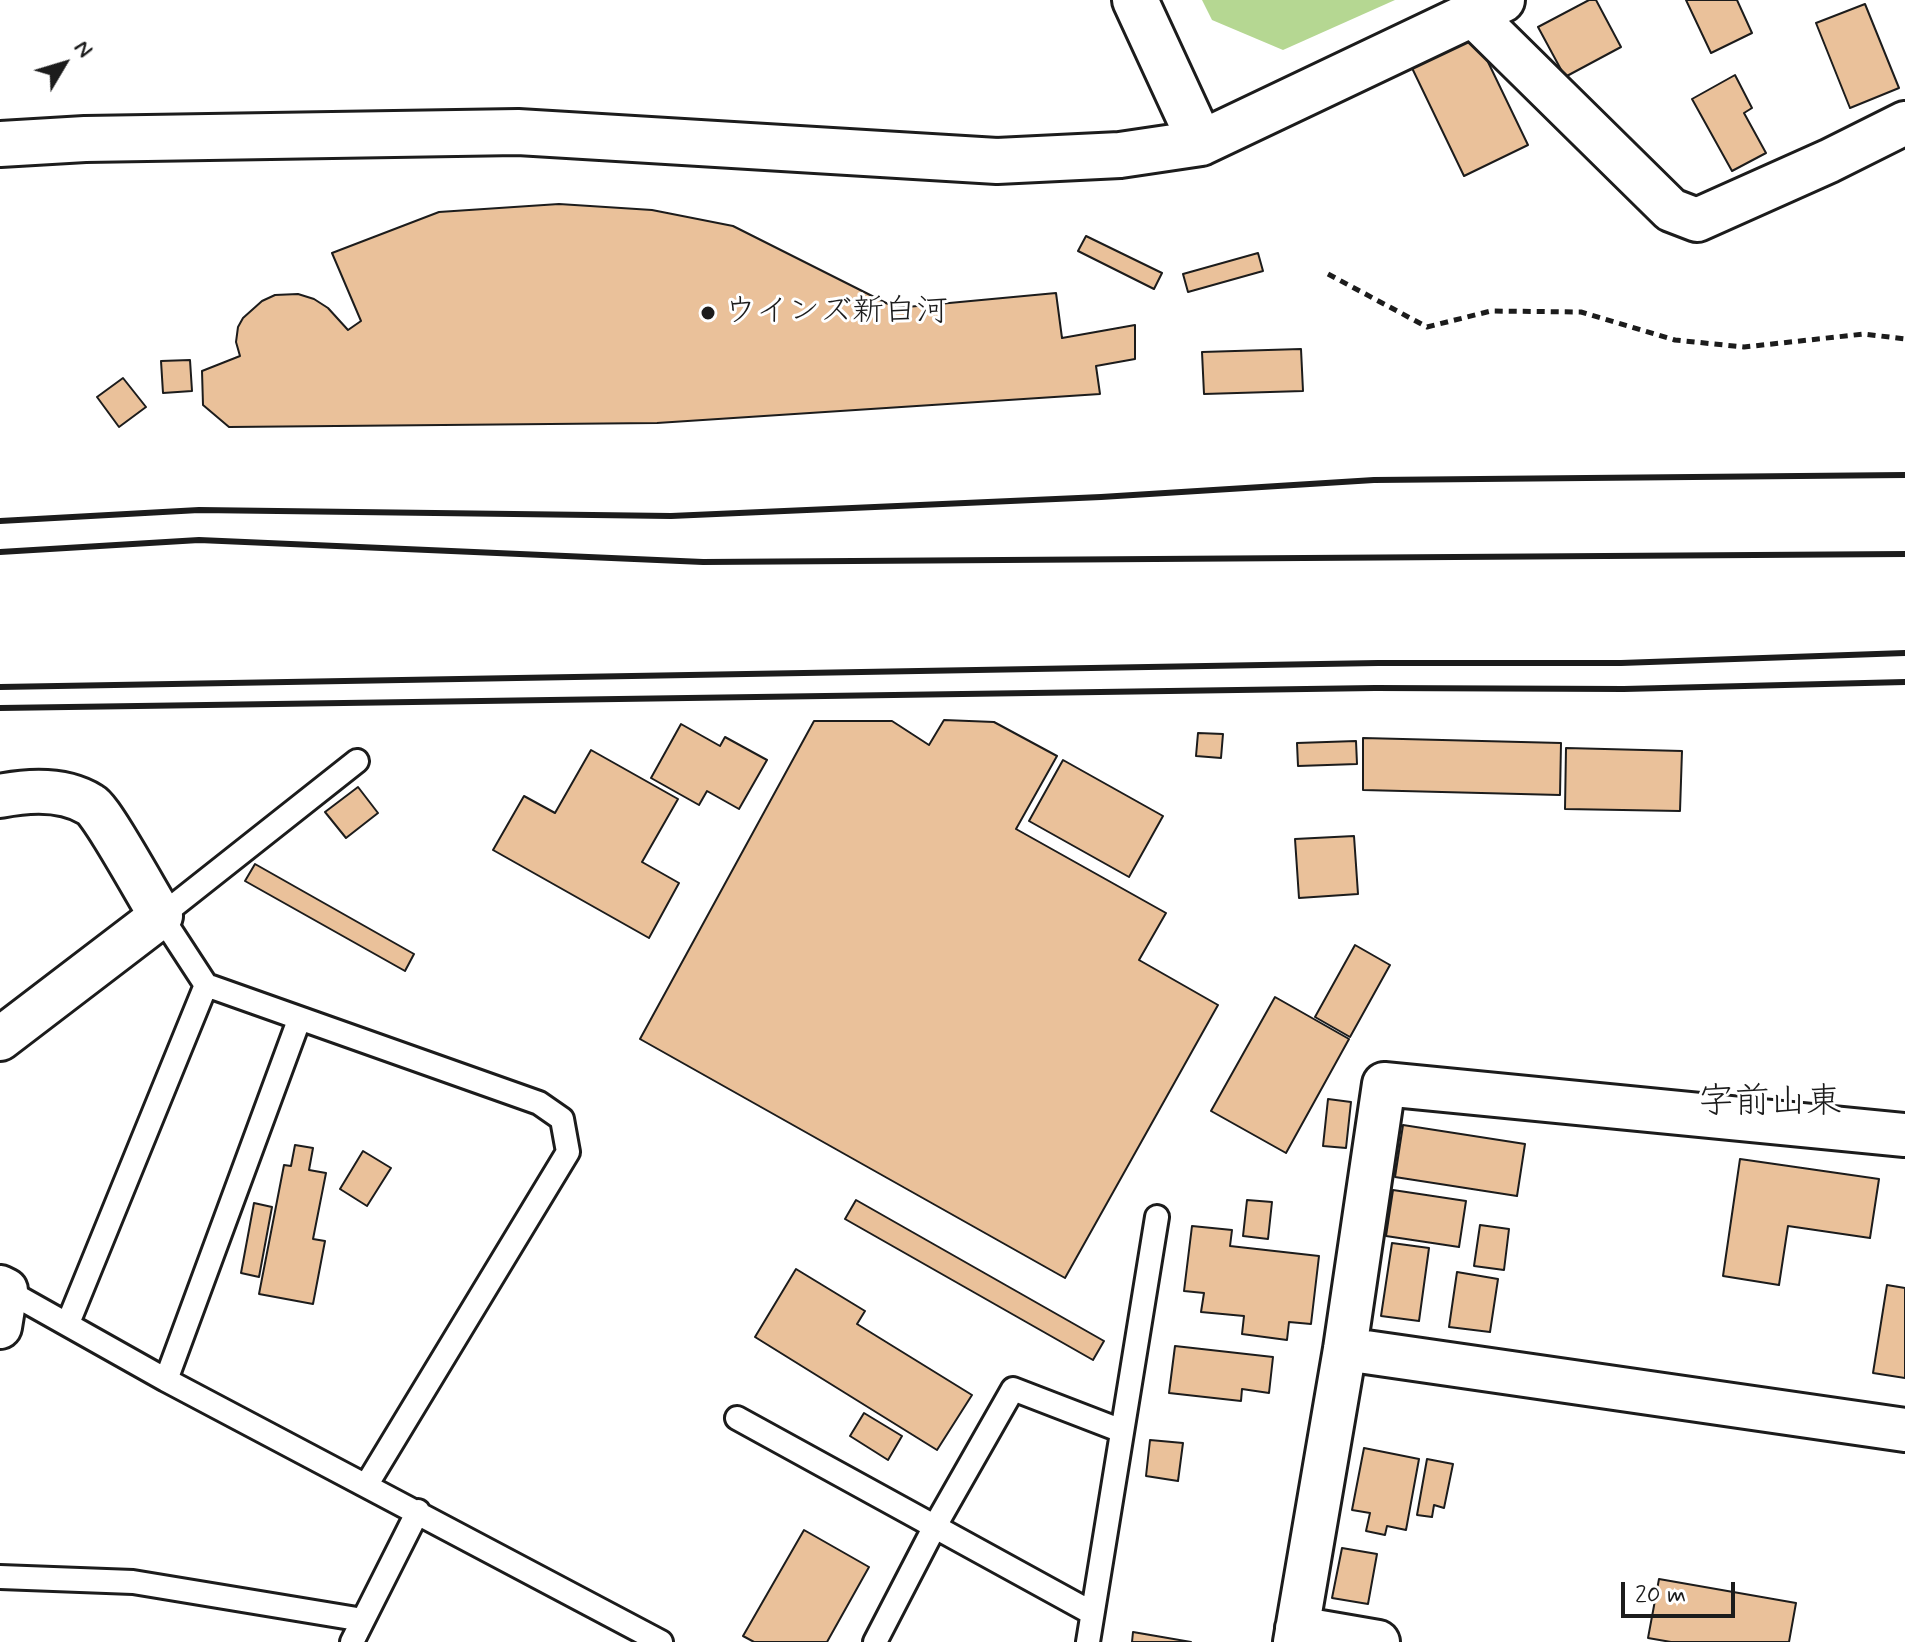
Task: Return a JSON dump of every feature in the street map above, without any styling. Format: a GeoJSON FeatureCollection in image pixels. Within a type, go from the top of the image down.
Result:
{"type":"FeatureCollection","features":[{"type":"Feature","properties":{"kind":"street"},"geometry":{"type":"LineString","coordinates":[[1135,0],[1201,143]]}},
{"type":"Feature","properties":{"kind":"street"},"geometry":{"type":"LineString","coordinates":[[0,144],[85,139],[518,132],[997,161],[1120,155],[1201,143],[1487,7],[1671,210],[1697,220],[1905,123]]}},
{"type":"Feature","properties":{"kind":"street"},"geometry":{"type":"LineString","coordinates":[[0,796],[30,790],[63,794],[94,806],[161,916],[0,1039]]}},
{"type":"Feature","properties":{"kind":"street"},"geometry":{"type":"LineString","coordinates":[[1378,1642],[1296,1635],[1345,1349],[1384,1084],[1905,1135]]}},
{"type":"Feature","properties":{"kind":"street"},"geometry":{"type":"LineString","coordinates":[[1345,1349],[1905,1430]]}},
{"type":"Feature","properties":{"kind":"lane"},"geometry":{"type":"LineString","coordinates":[[357,761],[161,916],[206,985],[539,1103],[562,1119],[568,1152],[367,1484]]}},
{"type":"Feature","properties":{"kind":"lane"},"geometry":{"type":"LineString","coordinates":[[68,1323],[206,985]]}},
{"type":"Feature","properties":{"kind":"lane"},"geometry":{"type":"LineString","coordinates":[[166,1380],[299,1020]]}},
{"type":"Feature","properties":{"kind":"lane"},"geometry":{"type":"LineString","coordinates":[[1088,1642],[1157,1217]]}},
{"type":"Feature","properties":{"kind":"lane"},"geometry":{"type":"LineString","coordinates":[[2,1301],[68,1323],[166,1380],[661,1642]]}},
{"type":"Feature","properties":{"kind":"lane"},"geometry":{"type":"LineString","coordinates":[[875,1642],[935,1526],[1013,1389],[1122,1431]]}},
{"type":"Feature","properties":{"kind":"lane"},"geometry":{"type":"LineString","coordinates":[[737,1418],[1092,1613]]}},
{"type":"Feature","properties":{"kind":"lane"},"geometry":{"type":"LineString","coordinates":[[352,1642],[418,1511]]}},
{"type":"Feature","properties":{"kind":"lane"},"geometry":{"type":"LineString","coordinates":[[0,1577],[133,1582],[363,1620]]}},
{"type":"Feature","properties":{"kind":"path"},"geometry":{"type":"LineString","coordinates":[[1328,274],[1427,327],[1491,311],[1581,312],[1675,340],[1744,347],[1864,334],[1905,339]]}},
{"type":"Feature","properties":{"kind":"green space"},"geometry":{"type":"Polygon","coordinates":[[[1202,0],[1395,0],[1283,50],[1212,20],[1202,0]]]}},
{"type":"Feature","properties":{"kind":"building"},"geometry":{"type":"Polygon","coordinates":[[[1589,0],[1596,0],[1621,47],[1565,77],[1538,27],[1589,0]]]}},
{"type":"Feature","properties":{"kind":"building"},"geometry":{"type":"Polygon","coordinates":[[[1686,0],[1737,0],[1752,33],[1711,53],[1686,0]]]}},
{"type":"Feature","properties":{"kind":"building"},"geometry":{"type":"Polygon","coordinates":[[[1865,4],[1899,88],[1850,108],[1816,23],[1865,4]]]}},
{"type":"Feature","properties":{"kind":"building"},"geometry":{"type":"Polygon","coordinates":[[[1476,37],[1528,145],[1464,176],[1412,68],[1476,37]]]}},
{"type":"Feature","properties":{"kind":"building"},"geometry":{"type":"Polygon","coordinates":[[[1735,75],[1752,108],[1744,113],[1766,153],[1732,171],[1692,99],[1735,75]]]}},
{"type":"Feature","properties":{"kind":"building","name":"ウインズ新白河"},"geometry":{"type":"Polygon","coordinates":[[[559,204],[652,210],[733,226],[896,308],[1056,293],[1062,338],[1135,325],[1135,359],[1096,366],[1100,394],[657,423],[229,427],[203,405],[202,371],[240,356],[236,342],[238,327],[243,318],[262,301],[275,295],[298,294],[328,308],[348,330],[361,321],[332,253],[439,212],[559,204]]]}},
{"type":"Feature","properties":{"kind":"building"},"geometry":{"type":"Polygon","coordinates":[[[1086,236],[1162,273],[1154,289],[1078,251],[1086,236]]]}},
{"type":"Feature","properties":{"kind":"building"},"geometry":{"type":"Polygon","coordinates":[[[1258,253],[1263,271],[1188,292],[1183,274],[1258,253]]]}},
{"type":"Feature","properties":{"kind":"building"},"geometry":{"type":"Polygon","coordinates":[[[1301,349],[1303,391],[1204,394],[1202,352],[1301,349]]]}},
{"type":"Feature","properties":{"kind":"building"},"geometry":{"type":"Polygon","coordinates":[[[190,360],[192,391],[163,393],[161,361],[190,360]]]}},
{"type":"Feature","properties":{"kind":"building"},"geometry":{"type":"Polygon","coordinates":[[[123,378],[146,407],[119,427],[97,397],[123,378]]]}},
{"type":"Feature","properties":{"kind":"building"},"geometry":{"type":"Polygon","coordinates":[[[944,720],[994,722],[1057,756],[1016,829],[1166,913],[1139,960],[1218,1005],[1065,1278],[640,1039],[814,721],[892,721],[929,745],[944,720]]]}},
{"type":"Feature","properties":{"kind":"building"},"geometry":{"type":"Polygon","coordinates":[[[681,724],[720,746],[725,737],[767,760],[739,809],[707,791],[699,805],[651,778],[681,724]]]}},
{"type":"Feature","properties":{"kind":"building"},"geometry":{"type":"Polygon","coordinates":[[[1198,733],[1223,734],[1221,758],[1196,756],[1198,733]]]}},
{"type":"Feature","properties":{"kind":"building"},"geometry":{"type":"Polygon","coordinates":[[[1363,738],[1561,743],[1560,795],[1363,790],[1363,738]]]}},
{"type":"Feature","properties":{"kind":"building"},"geometry":{"type":"Polygon","coordinates":[[[1356,741],[1357,764],[1298,766],[1297,743],[1356,741]]]}},
{"type":"Feature","properties":{"kind":"building"},"geometry":{"type":"Polygon","coordinates":[[[1566,748],[1682,751],[1680,811],[1565,809],[1566,748]]]}},
{"type":"Feature","properties":{"kind":"building"},"geometry":{"type":"Polygon","coordinates":[[[591,750],[678,799],[642,862],[679,883],[649,938],[493,850],[524,796],[555,813],[591,750]]]}},
{"type":"Feature","properties":{"kind":"building"},"geometry":{"type":"Polygon","coordinates":[[[1063,760],[1163,816],[1129,877],[1029,821],[1063,760]]]}},
{"type":"Feature","properties":{"kind":"building"},"geometry":{"type":"Polygon","coordinates":[[[358,787],[378,813],[346,838],[325,812],[358,787]]]}},
{"type":"Feature","properties":{"kind":"building"},"geometry":{"type":"Polygon","coordinates":[[[1354,836],[1358,894],[1299,898],[1295,839],[1354,836]]]}},
{"type":"Feature","properties":{"kind":"building"},"geometry":{"type":"Polygon","coordinates":[[[255,864],[414,954],[405,971],[245,881],[255,864]]]}},
{"type":"Feature","properties":{"kind":"building"},"geometry":{"type":"Polygon","coordinates":[[[1355,945],[1390,965],[1350,1037],[1315,1017],[1355,945]]]}},
{"type":"Feature","properties":{"kind":"building"},"geometry":{"type":"Polygon","coordinates":[[[1275,997],[1349,1039],[1286,1153],[1211,1111],[1275,997]]]}},
{"type":"Feature","properties":{"kind":"building"},"geometry":{"type":"Polygon","coordinates":[[[1328,1099],[1351,1102],[1346,1148],[1323,1146],[1328,1099]]]}},
{"type":"Feature","properties":{"kind":"building"},"geometry":{"type":"Polygon","coordinates":[[[1403,1125],[1525,1144],[1517,1196],[1395,1177],[1403,1125]]]}},
{"type":"Feature","properties":{"kind":"building"},"geometry":{"type":"Polygon","coordinates":[[[295,1145],[313,1148],[309,1170],[326,1173],[313,1239],[325,1241],[313,1304],[259,1294],[284,1165],[291,1166],[295,1145]]]}},
{"type":"Feature","properties":{"kind":"building"},"geometry":{"type":"Polygon","coordinates":[[[363,1151],[391,1168],[367,1206],[340,1189],[363,1151]]]}},
{"type":"Feature","properties":{"kind":"building"},"geometry":{"type":"Polygon","coordinates":[[[1740,1159],[1879,1179],[1870,1238],[1788,1226],[1779,1285],[1723,1276],[1740,1159]]]}},
{"type":"Feature","properties":{"kind":"building"},"geometry":{"type":"Polygon","coordinates":[[[1393,1190],[1466,1201],[1459,1247],[1386,1236],[1393,1190]]]}},
{"type":"Feature","properties":{"kind":"building"},"geometry":{"type":"Polygon","coordinates":[[[856,1200],[1104,1341],[1093,1360],[845,1219],[856,1200]]]}},
{"type":"Feature","properties":{"kind":"building"},"geometry":{"type":"Polygon","coordinates":[[[1247,1200],[1272,1202],[1268,1239],[1243,1236],[1247,1200]]]}},
{"type":"Feature","properties":{"kind":"building"},"geometry":{"type":"Polygon","coordinates":[[[254,1203],[272,1207],[259,1277],[241,1273],[254,1203]]]}},
{"type":"Feature","properties":{"kind":"building"},"geometry":{"type":"Polygon","coordinates":[[[1480,1225],[1509,1229],[1504,1270],[1474,1266],[1480,1225]]]}},
{"type":"Feature","properties":{"kind":"building"},"geometry":{"type":"Polygon","coordinates":[[[1192,1226],[1232,1230],[1230,1246],[1319,1256],[1311,1324],[1289,1322],[1287,1340],[1242,1334],[1244,1316],[1201,1312],[1204,1293],[1184,1291],[1192,1226]]]}},
{"type":"Feature","properties":{"kind":"building"},"geometry":{"type":"Polygon","coordinates":[[[1392,1243],[1429,1248],[1419,1321],[1381,1316],[1392,1243]]]}},
{"type":"Feature","properties":{"kind":"building"},"geometry":{"type":"Polygon","coordinates":[[[796,1269],[865,1311],[857,1324],[972,1395],[937,1450],[755,1337],[796,1269]]]}},
{"type":"Feature","properties":{"kind":"building"},"geometry":{"type":"Polygon","coordinates":[[[1457,1272],[1498,1279],[1490,1332],[1449,1327],[1457,1272]]]}},
{"type":"Feature","properties":{"kind":"building"},"geometry":{"type":"Polygon","coordinates":[[[1887,1285],[1905,1288],[1905,1378],[1873,1373],[1887,1285]]]}},
{"type":"Feature","properties":{"kind":"building"},"geometry":{"type":"Polygon","coordinates":[[[1175,1346],[1273,1357],[1269,1393],[1242,1389],[1241,1401],[1169,1393],[1175,1346]]]}},
{"type":"Feature","properties":{"kind":"building"},"geometry":{"type":"Polygon","coordinates":[[[864,1413],[902,1436],[888,1460],[850,1436],[864,1413]]]}},
{"type":"Feature","properties":{"kind":"building"},"geometry":{"type":"Polygon","coordinates":[[[1150,1440],[1183,1443],[1178,1481],[1146,1476],[1150,1440]]]}},
{"type":"Feature","properties":{"kind":"building"},"geometry":{"type":"Polygon","coordinates":[[[1364,1448],[1419,1459],[1406,1530],[1387,1526],[1385,1535],[1366,1531],[1370,1513],[1352,1510],[1364,1448]]]}},
{"type":"Feature","properties":{"kind":"building"},"geometry":{"type":"Polygon","coordinates":[[[1427,1459],[1453,1464],[1444,1508],[1434,1505],[1432,1517],[1417,1515],[1427,1459]]]}},
{"type":"Feature","properties":{"kind":"building"},"geometry":{"type":"Polygon","coordinates":[[[804,1530],[869,1567],[827,1642],[754,1642],[743,1636],[804,1530]]]}},
{"type":"Feature","properties":{"kind":"building"},"geometry":{"type":"Polygon","coordinates":[[[1342,1548],[1377,1554],[1368,1604],[1332,1598],[1342,1548]]]}},
{"type":"Feature","properties":{"kind":"building"},"geometry":{"type":"Polygon","coordinates":[[[1659,1579],[1796,1603],[1789,1642],[1671,1642],[1648,1638],[1659,1579]]]}},
{"type":"Feature","properties":{"kind":"building"},"geometry":{"type":"Polygon","coordinates":[[[1133,1632],[1191,1642],[1132,1642],[1133,1632]]]}},
{"type":"Feature","properties":{"kind":"railway"},"geometry":{"type":"LineString","coordinates":[[0,521],[199,510],[671,516],[1101,497],[1374,480],[1905,475]]}},
{"type":"Feature","properties":{"kind":"railway"},"geometry":{"type":"LineString","coordinates":[[0,552],[199,540],[703,562],[1905,554]]}},
{"type":"Feature","properties":{"kind":"railway"},"geometry":{"type":"LineString","coordinates":[[0,687],[1378,663],[1621,663],[1905,653]]}},
{"type":"Feature","properties":{"kind":"railway"},"geometry":{"type":"LineString","coordinates":[[0,708],[1375,688],[1624,689],[1905,682]]}},
{"type":"Feature","properties":{"kind":"place","name":"ウインズ新白河"},"geometry":{"type":"Point","coordinates":[708,313]}},
{"type":"Feature","properties":{"kind":"district","name":"字前山東"},"geometry":{"type":"Point","coordinates":[1770,1104]}}]}
